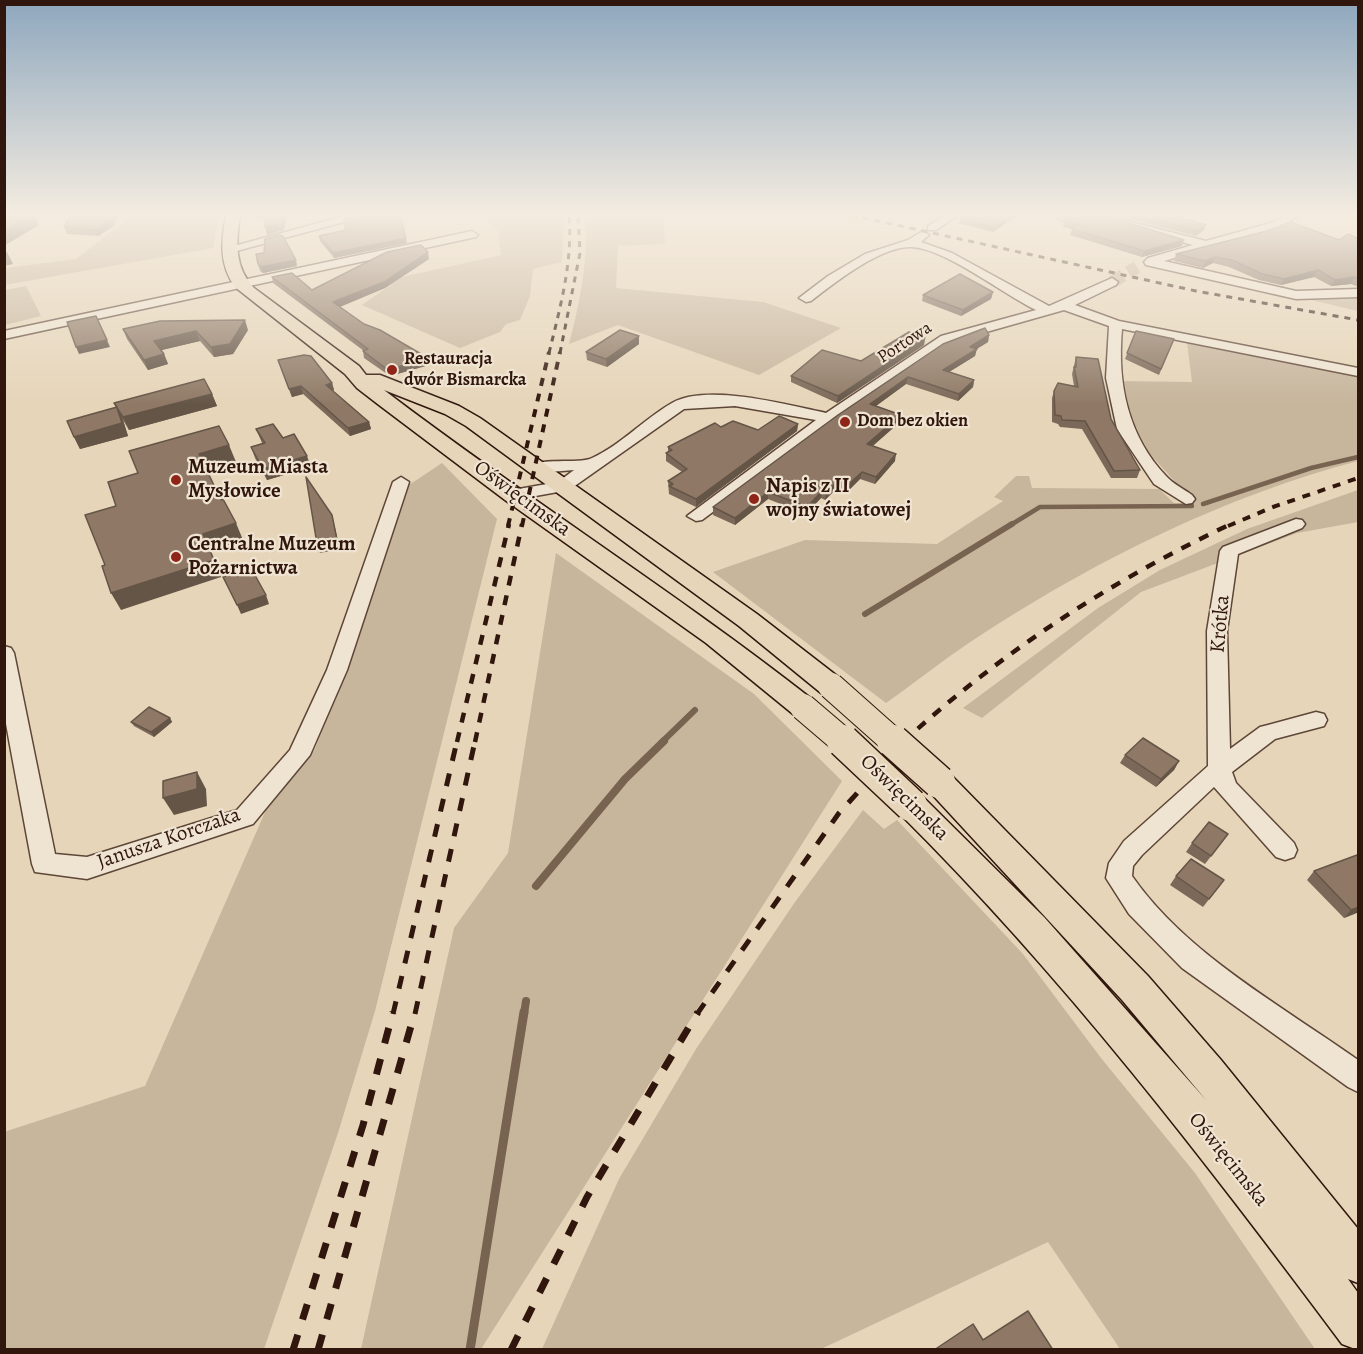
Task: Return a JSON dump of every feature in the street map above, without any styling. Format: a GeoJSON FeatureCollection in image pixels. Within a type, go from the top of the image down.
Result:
{"type":"FeatureCollection","features":[{"type":"Feature","properties":{"kind":"main road","name":"Oświęcimska"},"geometry":{"type":"LineString","coordinates":[[237,278],[240,284],[269,310],[352,370],[364,384],[513,495],[716,637],[857,753],[925,794],[1135,988],[1208,1073],[1359,1262]]}},
{"type":"Feature","properties":{"kind":"main road","name":"Oświęcimska"},"geometry":{"type":"LineString","coordinates":[[352,370],[452,410],[473,422],[748,620],[831,686],[925,794],[977,867],[1111,1016],[1237,1169],[1359,1328]]}},
{"type":"Feature","properties":{"kind":"main road"},"geometry":{"type":"LineString","coordinates":[[433,435],[448,423],[473,422]]}},
{"type":"Feature","properties":{"kind":"street"},"geometry":{"type":"LineString","coordinates":[[4,335],[268,278]]}},
{"type":"Feature","properties":{"kind":"street"},"geometry":{"type":"LineString","coordinates":[[806,298],[837,278]]}},
{"type":"Feature","properties":{"kind":"street"},"geometry":{"type":"LineString","coordinates":[[986,278],[1008,291],[1057,308],[1116,324],[1359,372]]}},
{"type":"Feature","properties":{"kind":"street"},"geometry":{"type":"LineString","coordinates":[[1222,278],[1296,295],[1359,293]]}},
{"type":"Feature","properties":{"kind":"street","name":"Portowa"},"geometry":{"type":"LineString","coordinates":[[696,516],[829,418],[946,339],[1057,308],[1112,282]]}},
{"type":"Feature","properties":{"kind":"street"},"geometry":{"type":"LineString","coordinates":[[1116,324],[1112,358],[1113,378],[1125,429],[1160,480],[1186,499]]}},
{"type":"Feature","properties":{"kind":"street"},"geometry":{"type":"LineString","coordinates":[[513,495],[563,486],[679,405],[701,399],[728,398],[829,418]]}},
{"type":"Feature","properties":{"kind":"street"},"geometry":{"type":"LineString","coordinates":[[538,468],[595,464]]}},
{"type":"Feature","properties":{"kind":"street"},"geometry":{"type":"LineString","coordinates":[[586,504],[587,479],[595,464]]}},
{"type":"Feature","properties":{"kind":"street","name":"Janusza Korczaka"},"geometry":{"type":"LineString","coordinates":[[4,653],[44,864],[87,868],[245,816],[299,755],[337,670],[401,482]]}},
{"type":"Feature","properties":{"kind":"street","name":"Krótka"},"geometry":{"type":"LineString","coordinates":[[1285,850],[1226,788],[1219,769],[1217,631],[1229,551],[1296,524]]}},
{"type":"Feature","properties":{"kind":"street"},"geometry":{"type":"LineString","coordinates":[[1316,720],[1268,733],[1219,769],[1133,848],[1121,863],[1119,878],[1138,906],[1192,959],[1359,1077]]}},
{"type":"Feature","properties":{"kind":"shaded area"},"geometry":{"type":"Polygon","coordinates":[[[5,278],[43,278],[5,285],[5,278]]]}},
{"type":"Feature","properties":{"kind":"shaded area"},"geometry":{"type":"Polygon","coordinates":[[[400,278],[532,278],[530,296],[520,320],[506,324],[500,332],[460,348],[362,305],[400,278]]]}},
{"type":"Feature","properties":{"kind":"shaded area"},"geometry":{"type":"Polygon","coordinates":[[[583,278],[616,278],[616,288],[763,302],[841,328],[759,375],[618,325],[569,344],[583,278]]]}},
{"type":"Feature","properties":{"kind":"shaded area"},"geometry":{"type":"Polygon","coordinates":[[[26,286],[41,316],[5,325],[5,290],[26,286]]]}},
{"type":"Feature","properties":{"kind":"shaded area"},"geometry":{"type":"Polygon","coordinates":[[[1358,296],[1358,311],[1302,298],[1358,296]]]}},
{"type":"Feature","properties":{"kind":"shaded area"},"geometry":{"type":"Polygon","coordinates":[[[1187,343],[1358,374],[1358,461],[1261,492],[1166,531],[1120,554],[987,631],[886,703],[713,572],[805,540],[937,544],[1003,501],[994,497],[1016,476],[1029,476],[1032,488],[1159,489],[1174,503],[1194,503],[1150,454],[1128,417],[1118,381],[1192,382],[1187,343]]]}},
{"type":"Feature","properties":{"kind":"shaded area"},"geometry":{"type":"Polygon","coordinates":[[[442,463],[497,519],[375,1011],[338,1133],[264,1349],[5,1349],[4,1132],[145,1086],[266,810],[315,749],[409,485],[442,463]]]}},
{"type":"Feature","properties":{"kind":"shaded area"},"geometry":{"type":"Polygon","coordinates":[[[1358,490],[1358,522],[1297,533],[1141,592],[982,718],[963,708],[1098,608],[1160,570],[1247,529],[1358,490]]]}},
{"type":"Feature","properties":{"kind":"shaded area"},"geometry":{"type":"Polygon","coordinates":[[[556,553],[754,694],[842,781],[481,1349],[361,1349],[454,928],[508,853],[556,553]]]}},
{"type":"Feature","properties":{"kind":"shaded area"},"geometry":{"type":"Polygon","coordinates":[[[863,810],[884,829],[897,820],[1023,954],[1101,1058],[1195,1173],[1315,1349],[1120,1349],[1048,1242],[821,1349],[542,1349],[619,1179],[696,1049],[795,902],[863,810]]]}},
{"type":"Feature","properties":{"kind":"building"},"geometry":{"type":"Polygon","coordinates":[[[274,278],[298,278],[312,290],[335,278],[390,278],[333,302],[364,324],[380,330],[428,358],[388,370],[363,351],[368,349],[274,278]]]}},
{"type":"Feature","properties":{"kind":"building"},"geometry":{"type":"Polygon","coordinates":[[[953,278],[968,278],[993,292],[963,310],[923,295],[953,278]]]}},
{"type":"Feature","properties":{"kind":"building"},"geometry":{"type":"Polygon","coordinates":[[[96,316],[107,340],[76,347],[67,322],[96,316]]]}},
{"type":"Feature","properties":{"kind":"building"},"geometry":{"type":"Polygon","coordinates":[[[245,320],[230,344],[211,347],[196,331],[154,341],[164,354],[144,360],[123,329],[160,321],[245,320]]]}},
{"type":"Feature","properties":{"kind":"building"},"geometry":{"type":"Polygon","coordinates":[[[985,328],[989,335],[970,347],[977,349],[943,370],[974,380],[959,394],[908,377],[870,404],[901,415],[867,444],[896,454],[876,477],[862,472],[848,485],[838,481],[826,492],[822,491],[807,507],[768,492],[735,518],[713,507],[838,415],[943,344],[985,328]]]}},
{"type":"Feature","properties":{"kind":"building"},"geometry":{"type":"Polygon","coordinates":[[[620,330],[639,336],[606,359],[586,352],[620,330]]]}},
{"type":"Feature","properties":{"kind":"building"},"geometry":{"type":"Polygon","coordinates":[[[1136,331],[1174,339],[1161,369],[1127,353],[1136,331]]]}},
{"type":"Feature","properties":{"kind":"building"},"geometry":{"type":"Polygon","coordinates":[[[909,332],[925,338],[838,396],[791,376],[822,350],[861,361],[909,332]]]}},
{"type":"Feature","properties":{"kind":"building"},"geometry":{"type":"Polygon","coordinates":[[[304,355],[311,356],[332,383],[326,385],[369,422],[348,428],[301,386],[289,389],[278,360],[304,355]]]}},
{"type":"Feature","properties":{"kind":"building"},"geometry":{"type":"Polygon","coordinates":[[[1076,357],[1098,359],[1111,419],[1140,470],[1114,471],[1085,421],[1062,420],[1061,416],[1055,415],[1054,391],[1058,383],[1078,387],[1074,367],[1076,367],[1076,357]]]}},
{"type":"Feature","properties":{"kind":"building"},"geometry":{"type":"Polygon","coordinates":[[[204,379],[212,394],[123,417],[117,408],[122,423],[74,437],[67,421],[117,407],[114,403],[204,379]]]}},
{"type":"Feature","properties":{"kind":"building"},"geometry":{"type":"Polygon","coordinates":[[[779,416],[798,424],[696,499],[669,486],[673,484],[668,481],[687,469],[666,453],[672,450],[668,447],[715,423],[721,427],[733,421],[758,430],[779,416]]]}},
{"type":"Feature","properties":{"kind":"building"},"geometry":{"type":"Polygon","coordinates":[[[273,424],[283,438],[294,434],[307,456],[263,469],[251,447],[265,443],[256,429],[273,424]]]}},
{"type":"Feature","properties":{"kind":"building"},"geometry":{"type":"Polygon","coordinates":[[[219,426],[229,445],[199,454],[221,500],[223,499],[236,523],[203,534],[214,560],[111,593],[102,566],[105,565],[85,515],[116,506],[108,482],[138,473],[129,451],[219,426]]]}},
{"type":"Feature","properties":{"kind":"building"},"geometry":{"type":"Polygon","coordinates":[[[306,477],[332,515],[337,540],[317,544],[306,477]]]}},
{"type":"Feature","properties":{"kind":"building"},"geometry":{"type":"Polygon","coordinates":[[[251,568],[266,595],[237,605],[223,577],[251,568]]]}},
{"type":"Feature","properties":{"kind":"building"},"geometry":{"type":"Polygon","coordinates":[[[149,707],[170,718],[151,732],[131,722],[149,707]]]}},
{"type":"Feature","properties":{"kind":"building"},"geometry":{"type":"Polygon","coordinates":[[[1143,738],[1179,761],[1161,779],[1125,755],[1143,738]]]}},
{"type":"Feature","properties":{"kind":"building"},"geometry":{"type":"Polygon","coordinates":[[[197,772],[197,789],[163,798],[163,781],[197,772]]]}},
{"type":"Feature","properties":{"kind":"building"},"geometry":{"type":"Polygon","coordinates":[[[1209,822],[1228,834],[1211,856],[1192,843],[1209,822]]]}},
{"type":"Feature","properties":{"kind":"building"},"geometry":{"type":"Polygon","coordinates":[[[1357,855],[1359,857],[1359,907],[1351,910],[1314,871],[1357,855]]]}},
{"type":"Feature","properties":{"kind":"building"},"geometry":{"type":"Polygon","coordinates":[[[1191,859],[1224,880],[1209,899],[1176,876],[1191,859]]]}},
{"type":"Feature","properties":{"kind":"building"},"geometry":{"type":"Polygon","coordinates":[[[1028,1311],[1053,1350],[934,1350],[973,1324],[983,1340],[1028,1311]]]}},
{"type":"Feature","properties":{"kind":"waterway"},"geometry":{"type":"LineString","coordinates":[[1203,504],[1311,468],[1358,457]]}},
{"type":"Feature","properties":{"kind":"waterway"},"geometry":{"type":"LineString","coordinates":[[1009,526],[1040,507],[1192,506]]}},
{"type":"Feature","properties":{"kind":"waterway"},"geometry":{"type":"LineString","coordinates":[[865,614],[1012,524]]}},
{"type":"Feature","properties":{"kind":"waterway"},"geometry":{"type":"LineString","coordinates":[[662,742],[695,710]]}},
{"type":"Feature","properties":{"kind":"waterway"},"geometry":{"type":"LineString","coordinates":[[536,886],[625,779],[664,741]]}},
{"type":"Feature","properties":{"kind":"waterway"},"geometry":{"type":"LineString","coordinates":[[524,1014],[526,1001]]}},
{"type":"Feature","properties":{"kind":"waterway"},"geometry":{"type":"LineString","coordinates":[[470,1350],[524,1012]]}},
{"type":"Feature","properties":{"kind":"tunnel"},"geometry":{"type":"LineString","coordinates":[[1112,282],[1118,278]]}},
{"type":"Feature","properties":{"kind":"railway"},"geometry":{"type":"LineString","coordinates":[[549,353],[565,278]]}},
{"type":"Feature","properties":{"kind":"railway"},"geometry":{"type":"LineString","coordinates":[[560,353],[575,278]]}},
{"type":"Feature","properties":{"kind":"railway"},"geometry":{"type":"LineString","coordinates":[[1138,278],[1358,320]]}},
{"type":"Feature","properties":{"kind":"railway"},"geometry":{"type":"LineString","coordinates":[[508,526],[549,352]]}},
{"type":"Feature","properties":{"kind":"railway"},"geometry":{"type":"LineString","coordinates":[[522,526],[560,352]]}},
{"type":"Feature","properties":{"kind":"railway"},"geometry":{"type":"LineString","coordinates":[[1228,526],[1273,507],[1358,478]]}},
{"type":"Feature","properties":{"kind":"railway"},"geometry":{"type":"LineString","coordinates":[[457,742],[509,524]]}},
{"type":"Feature","properties":{"kind":"railway"},"geometry":{"type":"LineString","coordinates":[[475,742],[522,524]]}},
{"type":"Feature","properties":{"kind":"railway"},"geometry":{"type":"LineString","coordinates":[[903,742],[978,678],[1059,621],[1143,569],[1231,524]]}},
{"type":"Feature","properties":{"kind":"railway"},"geometry":{"type":"LineString","coordinates":[[393,1014],[457,741]]}},
{"type":"Feature","properties":{"kind":"railway"},"geometry":{"type":"LineString","coordinates":[[415,1014],[475,741]]}},
{"type":"Feature","properties":{"kind":"railway"},"geometry":{"type":"LineString","coordinates":[[697,1014],[839,813],[905,741]]}},
{"type":"Feature","properties":{"kind":"railway"},"geometry":{"type":"LineString","coordinates":[[293,1350],[363,1125],[393,1012]]}},
{"type":"Feature","properties":{"kind":"railway"},"geometry":{"type":"LineString","coordinates":[[318,1350],[415,1012]]}},
{"type":"Feature","properties":{"kind":"railway"},"geometry":{"type":"LineString","coordinates":[[511,1350],[587,1197],[698,1012]]}},
{"type":"Feature","properties":{"kind":"place","name":"Restauracja dwór Bismarcka"},"geometry":{"type":"Point","coordinates":[392,370]}},
{"type":"Feature","properties":{"kind":"place","name":"Dom bez okien"},"geometry":{"type":"Point","coordinates":[845,422]}},
{"type":"Feature","properties":{"kind":"place","name":"Muzeum Miasta Mysłowice"},"geometry":{"type":"Point","coordinates":[176,480]}},
{"type":"Feature","properties":{"kind":"place","name":"Napis z II wojny światowej"},"geometry":{"type":"Point","coordinates":[754,499]}},
{"type":"Feature","properties":{"kind":"place","name":"Centralne Muzeum Pożarnictwa"},"geometry":{"type":"Point","coordinates":[176,557]}}]}
